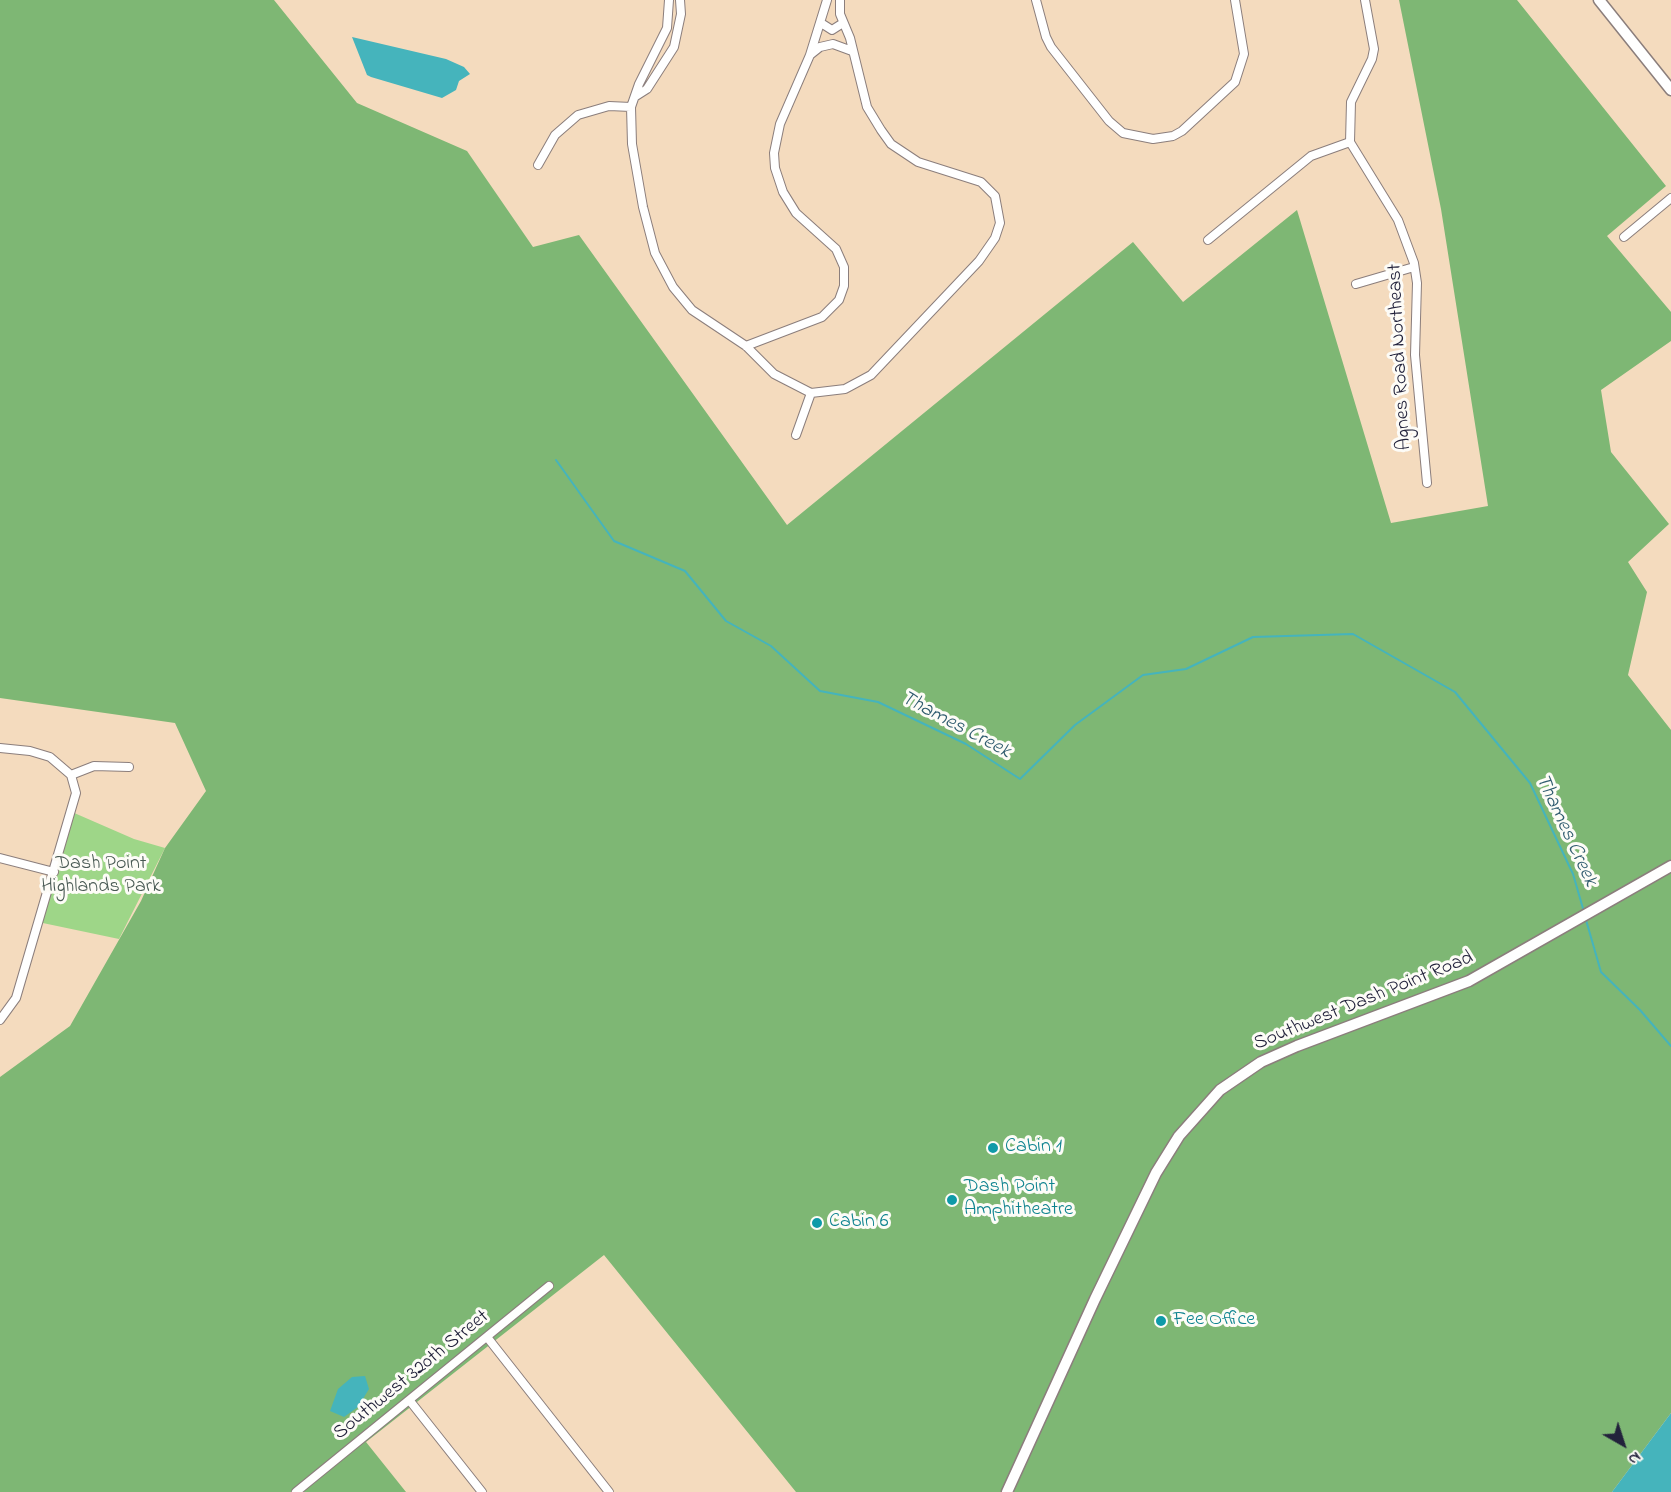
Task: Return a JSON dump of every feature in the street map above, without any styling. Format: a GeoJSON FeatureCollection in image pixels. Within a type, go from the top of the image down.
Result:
{"type":"FeatureCollection","features":[{"type":"Feature","properties":{"kind":"main road"},"geometry":{"type":"LineString","coordinates":[[1599,0],[1671,90]]}},
{"type":"Feature","properties":{"kind":"main road","name":"Southwest Dash Point Road"},"geometry":{"type":"LineString","coordinates":[[1007,1492],[1130,1224],[1156,1173],[1179,1136],[1220,1090],[1262,1062],[1469,981],[1671,866]]}},
{"type":"Feature","properties":{"kind":"street"},"geometry":{"type":"LineString","coordinates":[[669,0],[667,28],[639,84],[631,107],[632,144],[651,240],[663,271],[692,310],[746,346],[774,374],[810,393],[845,389],[871,375],[979,261],[995,238],[1000,223],[995,196],[981,183],[918,162],[891,144],[867,107],[840,14],[840,0]]}},
{"type":"Feature","properties":{"kind":"street"},"geometry":{"type":"LineString","coordinates":[[636,96],[647,89],[674,47],[681,14],[680,0]]}},
{"type":"Feature","properties":{"kind":"street"},"geometry":{"type":"LineString","coordinates":[[746,346],[822,317],[839,300],[844,286],[844,267],[836,249],[796,213],[783,192],[775,168],[774,153],[780,124],[810,55],[827,0]]}},
{"type":"Feature","properties":{"kind":"street"},"geometry":{"type":"LineString","coordinates":[[1036,0],[1046,38],[1051,47],[1108,121],[1123,133],[1153,139],[1173,136],[1182,130],[1235,82],[1244,54],[1235,0]]}},
{"type":"Feature","properties":{"kind":"street"},"geometry":{"type":"LineString","coordinates":[[1208,240],[1311,156],[1350,142],[1351,102],[1372,59],[1374,50],[1365,0]]}},
{"type":"Feature","properties":{"kind":"street"},"geometry":{"type":"LineString","coordinates":[[821,23],[832,30],[843,23]]}},
{"type":"Feature","properties":{"kind":"street"},"geometry":{"type":"LineString","coordinates":[[810,55],[820,47],[833,44],[852,51]]}},
{"type":"Feature","properties":{"kind":"street"},"geometry":{"type":"LineString","coordinates":[[538,165],[555,135],[578,115],[609,106],[631,107]]}},
{"type":"Feature","properties":{"kind":"street","name":"Agnes Road Northeast"},"geometry":{"type":"LineString","coordinates":[[1350,142],[1398,220],[1414,267],[1417,283],[1415,355],[1427,483]]}},
{"type":"Feature","properties":{"kind":"street"},"geometry":{"type":"LineString","coordinates":[[1623,237],[1671,198]]}},
{"type":"Feature","properties":{"kind":"street"},"geometry":{"type":"LineString","coordinates":[[1356,284],[1414,267]]}},
{"type":"Feature","properties":{"kind":"street"},"geometry":{"type":"LineString","coordinates":[[796,435],[810,393]]}},
{"type":"Feature","properties":{"kind":"street"},"geometry":{"type":"LineString","coordinates":[[0,748],[41,754],[56,762],[71,775],[75,801],[16,998],[0,1020]]}},
{"type":"Feature","properties":{"kind":"street"},"geometry":{"type":"LineString","coordinates":[[71,775],[94,766],[129,767]]}},
{"type":"Feature","properties":{"kind":"street"},"geometry":{"type":"LineString","coordinates":[[0,858],[54,872]]}},
{"type":"Feature","properties":{"kind":"street","name":"Southwest 320th Street"},"geometry":{"type":"LineString","coordinates":[[296,1492],[549,1286]]}},
{"type":"Feature","properties":{"kind":"street"},"geometry":{"type":"LineString","coordinates":[[487,1337],[609,1492]]}},
{"type":"Feature","properties":{"kind":"street"},"geometry":{"type":"LineString","coordinates":[[410,1401],[482,1492]]}},
{"type":"Feature","properties":{"kind":"green space"},"geometry":{"type":"Polygon","coordinates":[[[0,0],[274,0],[357,103],[467,151],[533,247],[579,235],[787,525],[1133,242],[1183,302],[1297,210],[1391,523],[1488,506],[1441,209],[1399,0],[1517,0],[1666,186],[1607,236],[1671,312],[1671,341],[1601,390],[1611,452],[1669,524],[1628,562],[1647,592],[1628,675],[1671,730],[1671,1413],[1612,1492],[796,1492],[604,1255],[366,1442],[406,1492],[0,1492],[0,1077],[70,1026],[141,901],[165,848],[206,791],[175,723],[0,698],[0,0]]]}},
{"type":"Feature","properties":{"kind":"green space","name":"Dash Point Highlands Park"},"geometry":{"type":"Polygon","coordinates":[[[72,812],[134,839],[165,848],[119,939],[38,922],[72,812]]]}},
{"type":"Feature","properties":{"kind":"water"},"geometry":{"type":"Polygon","coordinates":[[[352,37],[446,59],[464,67],[470,74],[459,81],[456,90],[442,98],[371,77],[367,75],[352,37]]]}},
{"type":"Feature","properties":{"kind":"water"},"geometry":{"type":"Polygon","coordinates":[[[365,1376],[369,1389],[358,1407],[344,1417],[330,1411],[338,1389],[352,1377],[365,1376]]]}},
{"type":"Feature","properties":{"kind":"water"},"geometry":{"type":"Polygon","coordinates":[[[1671,1413],[1671,1492],[1612,1492],[1671,1413]]]}},
{"type":"Feature","properties":{"kind":"waterway","name":"Thames Creek"},"geometry":{"type":"LineString","coordinates":[[556,460],[614,541],[685,571],[726,621],[771,646],[820,691],[878,702],[966,744],[1020,779],[1075,725],[1143,675],[1186,669],[1253,637],[1353,634],[1455,692],[1530,783],[1573,874],[1584,912]]}},
{"type":"Feature","properties":{"kind":"waterway","name":"Thames Creek"},"geometry":{"type":"LineString","coordinates":[[1586,920],[1601,972],[1640,1010],[1671,1046]]}},
{"type":"Feature","properties":{"kind":"place","name":"Cabin 1"},"geometry":{"type":"Point","coordinates":[993,1148]}},
{"type":"Feature","properties":{"kind":"place","name":"Dash Point Amphitheatre"},"geometry":{"type":"Point","coordinates":[952,1200]}},
{"type":"Feature","properties":{"kind":"place","name":"Cabin 6"},"geometry":{"type":"Point","coordinates":[817,1223]}},
{"type":"Feature","properties":{"kind":"place","name":"Fee Office"},"geometry":{"type":"Point","coordinates":[1161,1321]}}]}
